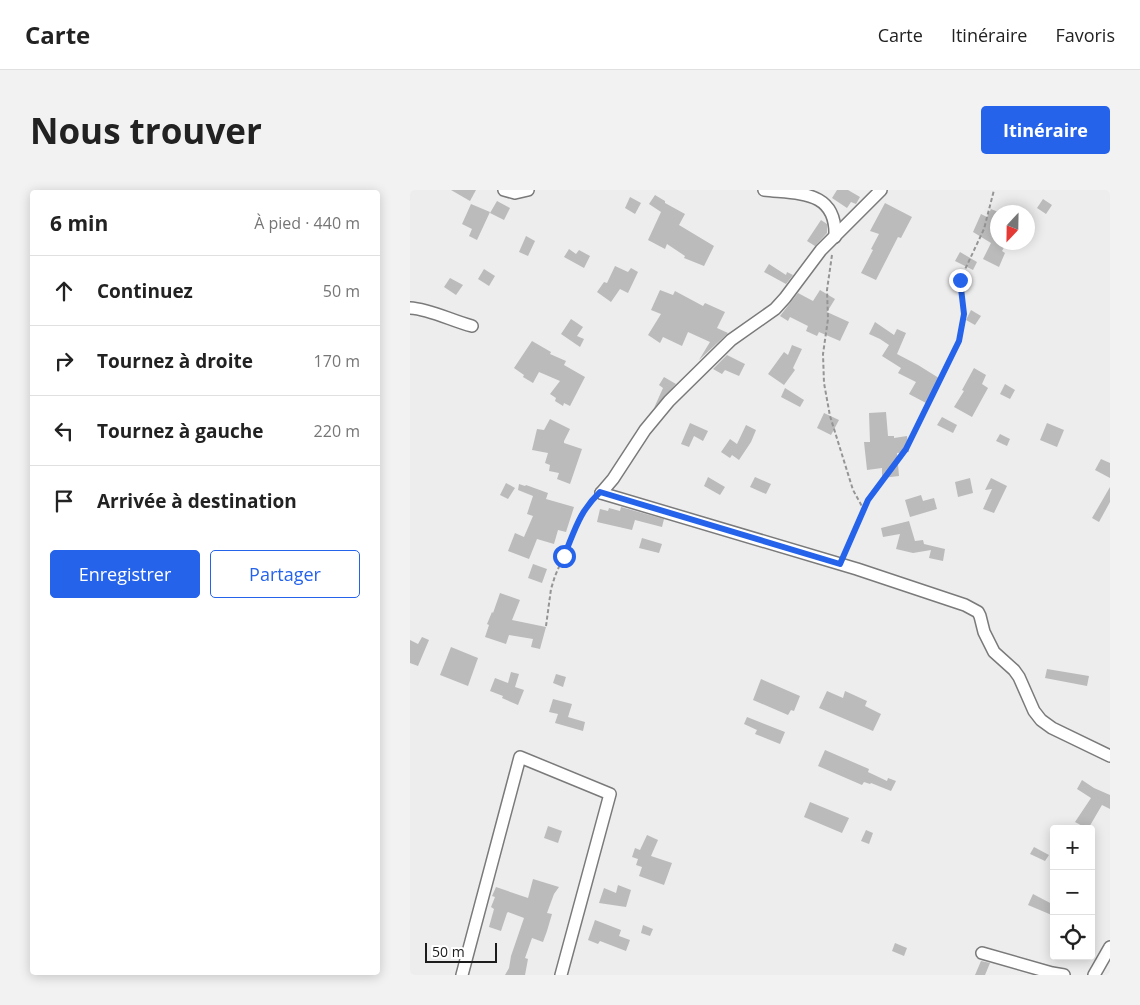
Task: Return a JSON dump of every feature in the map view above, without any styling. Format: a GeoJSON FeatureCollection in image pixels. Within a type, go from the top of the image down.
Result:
{"type":"FeatureCollection","features":[{"type":"Feature","properties":{"kind":"street"},"geometry":{"type":"LineString","coordinates":[[504,190],[515,193],[528,190]]}},
{"type":"Feature","properties":{"kind":"street"},"geometry":{"type":"LineString","coordinates":[[764,190],[808,195],[822,201],[829,208],[835,222],[835,236]]}},
{"type":"Feature","properties":{"kind":"street"},"geometry":{"type":"LineString","coordinates":[[881,190],[815,257],[785,298],[774,309],[731,340],[669,401],[645,430],[613,479],[600,492],[951,599],[978,612],[986,638],[994,652],[1019,677],[1034,711],[1041,720],[1052,728],[1110,756]]}},
{"type":"Feature","properties":{"kind":"street"},"geometry":{"type":"LineString","coordinates":[[410,308],[419,308],[452,321],[472,326]]}},
{"type":"Feature","properties":{"kind":"street"},"geometry":{"type":"LineString","coordinates":[[462,975],[520,757],[610,794],[561,975]]}},
{"type":"Feature","properties":{"kind":"street"},"geometry":{"type":"LineString","coordinates":[[1094,975],[1110,947]]}},
{"type":"Feature","properties":{"kind":"street"},"geometry":{"type":"LineString","coordinates":[[982,953],[1064,975]]}},
{"type":"Feature","properties":{"kind":"path"},"geometry":{"type":"LineString","coordinates":[[840,564],[864,510],[876,488],[906,449],[959,341],[964,314],[960,280],[984,229],[994,190]]}},
{"type":"Feature","properties":{"kind":"path"},"geometry":{"type":"LineString","coordinates":[[835,236],[826,290],[828,319],[823,354],[824,383],[830,416],[853,490],[864,510]]}},
{"type":"Feature","properties":{"kind":"path"},"geometry":{"type":"LineString","coordinates":[[546,626],[551,589],[555,576],[580,516],[600,492]]}},
{"type":"Feature","properties":{"kind":"building"},"geometry":{"type":"Polygon","coordinates":[[[451,190],[476,190],[470,201],[451,190]]]}},
{"type":"Feature","properties":{"kind":"building"},"geometry":{"type":"Polygon","coordinates":[[[837,190],[848,190],[860,197],[856,204],[851,202],[847,208],[832,198],[837,190]]]}},
{"type":"Feature","properties":{"kind":"building"},"geometry":{"type":"Polygon","coordinates":[[[655,195],[685,214],[679,225],[714,246],[704,266],[684,258],[685,256],[667,244],[665,249],[648,240],[661,212],[649,204],[655,195]]]}},
{"type":"Feature","properties":{"kind":"building"},"geometry":{"type":"Polygon","coordinates":[[[630,197],[641,203],[635,214],[625,208],[630,197]]]}},
{"type":"Feature","properties":{"kind":"building"},"geometry":{"type":"Polygon","coordinates":[[[1043,199],[1052,205],[1046,214],[1037,208],[1043,199]]]}},
{"type":"Feature","properties":{"kind":"building"},"geometry":{"type":"Polygon","coordinates":[[[497,201],[510,208],[504,220],[490,213],[497,201]]]}},
{"type":"Feature","properties":{"kind":"building"},"geometry":{"type":"Polygon","coordinates":[[[885,203],[912,217],[901,238],[898,237],[876,280],[861,273],[879,234],[870,231],[885,203]]]}},
{"type":"Feature","properties":{"kind":"building"},"geometry":{"type":"Polygon","coordinates":[[[471,204],[490,212],[477,240],[469,236],[472,229],[462,224],[471,204]]]}},
{"type":"Feature","properties":{"kind":"building"},"geometry":{"type":"Polygon","coordinates":[[[990,211],[990,242],[973,232],[981,214],[987,217],[990,211]]]}},
{"type":"Feature","properties":{"kind":"building"},"geometry":{"type":"Polygon","coordinates":[[[821,220],[827,224],[827,233],[815,246],[807,241],[821,220]]]}},
{"type":"Feature","properties":{"kind":"building"},"geometry":{"type":"Polygon","coordinates":[[[526,236],[535,241],[528,256],[519,252],[526,236]]]}},
{"type":"Feature","properties":{"kind":"building"},"geometry":{"type":"Polygon","coordinates":[[[990,245],[990,250],[1003,250],[1005,253],[999,267],[983,259],[990,245]]]}},
{"type":"Feature","properties":{"kind":"building"},"geometry":{"type":"Polygon","coordinates":[[[569,249],[576,254],[579,250],[590,256],[584,268],[564,257],[569,249]]]}},
{"type":"Feature","properties":{"kind":"building"},"geometry":{"type":"Polygon","coordinates":[[[960,252],[977,262],[973,270],[955,261],[960,252]]]}},
{"type":"Feature","properties":{"kind":"building"},"geometry":{"type":"Polygon","coordinates":[[[769,264],[786,275],[787,272],[793,275],[786,284],[764,272],[769,264]]]}},
{"type":"Feature","properties":{"kind":"building"},"geometry":{"type":"Polygon","coordinates":[[[615,266],[628,272],[631,268],[638,272],[628,293],[620,289],[611,302],[597,292],[604,282],[607,283],[615,266]]]}},
{"type":"Feature","properties":{"kind":"building"},"geometry":{"type":"Polygon","coordinates":[[[484,269],[495,276],[489,286],[478,279],[484,269]]]}},
{"type":"Feature","properties":{"kind":"building"},"geometry":{"type":"Polygon","coordinates":[[[450,278],[463,285],[456,295],[444,287],[450,278]]]}},
{"type":"Feature","properties":{"kind":"building"},"geometry":{"type":"Polygon","coordinates":[[[660,290],[673,295],[675,291],[703,306],[705,303],[725,312],[717,328],[728,333],[699,360],[710,342],[688,332],[682,346],[663,337],[660,343],[648,335],[661,314],[651,310],[660,290]]]}},
{"type":"Feature","properties":{"kind":"building"},"geometry":{"type":"Polygon","coordinates":[[[820,290],[835,299],[827,312],[849,322],[840,341],[819,332],[817,336],[806,331],[808,326],[790,317],[788,321],[780,316],[798,293],[813,301],[820,290]]]}},
{"type":"Feature","properties":{"kind":"building"},"geometry":{"type":"Polygon","coordinates":[[[971,310],[981,316],[975,325],[966,320],[971,310]]]}},
{"type":"Feature","properties":{"kind":"building"},"geometry":{"type":"Polygon","coordinates":[[[571,319],[583,327],[577,336],[584,339],[580,347],[561,334],[571,319]]]}},
{"type":"Feature","properties":{"kind":"building"},"geometry":{"type":"Polygon","coordinates":[[[875,322],[894,335],[897,329],[906,333],[897,354],[942,380],[937,389],[934,388],[926,403],[909,394],[916,382],[898,373],[901,368],[882,356],[889,345],[869,334],[875,322]]]}},
{"type":"Feature","properties":{"kind":"building"},"geometry":{"type":"Polygon","coordinates":[[[532,341],[551,352],[550,354],[566,361],[564,365],[585,377],[570,406],[564,403],[563,406],[555,401],[556,398],[550,394],[560,381],[539,372],[533,383],[514,368],[532,341]]]}},
{"type":"Feature","properties":{"kind":"building"},"geometry":{"type":"Polygon","coordinates":[[[792,345],[802,349],[793,368],[795,370],[784,385],[768,374],[784,352],[788,355],[792,345]]]}},
{"type":"Feature","properties":{"kind":"building"},"geometry":{"type":"Polygon","coordinates":[[[727,355],[745,364],[739,376],[725,370],[722,374],[713,369],[727,355]]]}},
{"type":"Feature","properties":{"kind":"building"},"geometry":{"type":"Polygon","coordinates":[[[974,368],[986,375],[982,384],[988,388],[972,417],[954,407],[964,391],[962,390],[974,368]]]}},
{"type":"Feature","properties":{"kind":"building"},"geometry":{"type":"Polygon","coordinates":[[[664,377],[676,384],[654,408],[663,388],[659,385],[664,377]]]}},
{"type":"Feature","properties":{"kind":"building"},"geometry":{"type":"Polygon","coordinates":[[[1005,384],[1015,390],[1010,399],[1000,394],[1005,384]]]}},
{"type":"Feature","properties":{"kind":"building"},"geometry":{"type":"Polygon","coordinates":[[[785,388],[804,400],[800,407],[781,397],[785,388]]]}},
{"type":"Feature","properties":{"kind":"building"},"geometry":{"type":"Polygon","coordinates":[[[886,412],[888,436],[894,436],[894,438],[907,436],[909,452],[897,453],[899,476],[882,478],[882,468],[867,470],[864,442],[870,442],[869,413],[886,412]]]}},
{"type":"Feature","properties":{"kind":"building"},"geometry":{"type":"Polygon","coordinates":[[[824,413],[839,420],[831,435],[817,428],[824,413]]]}},
{"type":"Feature","properties":{"kind":"building"},"geometry":{"type":"Polygon","coordinates":[[[942,417],[957,425],[953,433],[937,425],[942,417]]]}},
{"type":"Feature","properties":{"kind":"building"},"geometry":{"type":"Polygon","coordinates":[[[550,419],[570,429],[564,443],[582,449],[570,484],[557,479],[559,473],[549,471],[550,465],[545,463],[548,453],[532,450],[537,429],[544,430],[550,419]]]}},
{"type":"Feature","properties":{"kind":"building"},"geometry":{"type":"Polygon","coordinates":[[[690,423],[708,431],[703,441],[694,436],[689,447],[681,444],[690,423]]]}},
{"type":"Feature","properties":{"kind":"building"},"geometry":{"type":"Polygon","coordinates":[[[1047,423],[1064,430],[1057,447],[1040,440],[1047,423]]]}},
{"type":"Feature","properties":{"kind":"building"},"geometry":{"type":"Polygon","coordinates":[[[746,425],[756,430],[751,442],[739,460],[732,455],[730,458],[721,452],[730,439],[737,444],[746,425]]]}},
{"type":"Feature","properties":{"kind":"building"},"geometry":{"type":"Polygon","coordinates":[[[1000,434],[1010,439],[1007,446],[996,441],[1000,434]]]}},
{"type":"Feature","properties":{"kind":"building"},"geometry":{"type":"Polygon","coordinates":[[[1101,459],[1110,463],[1110,478],[1095,470],[1101,459]]]}},
{"type":"Feature","properties":{"kind":"building"},"geometry":{"type":"Polygon","coordinates":[[[708,477],[725,487],[720,495],[704,486],[708,477]]]}},
{"type":"Feature","properties":{"kind":"building"},"geometry":{"type":"Polygon","coordinates":[[[755,477],[771,484],[766,494],[750,487],[755,477]]]}},
{"type":"Feature","properties":{"kind":"building"},"geometry":{"type":"Polygon","coordinates":[[[970,478],[973,493],[958,497],[955,482],[970,478]]]}},
{"type":"Feature","properties":{"kind":"building"},"geometry":{"type":"Polygon","coordinates":[[[991,478],[1007,486],[994,513],[983,509],[992,489],[985,490],[991,478]]]}},
{"type":"Feature","properties":{"kind":"building"},"geometry":{"type":"Polygon","coordinates":[[[506,483],[515,488],[508,499],[500,495],[506,483]]]}},
{"type":"Feature","properties":{"kind":"building"},"geometry":{"type":"Polygon","coordinates":[[[519,484],[548,493],[546,499],[574,507],[566,532],[558,530],[554,544],[537,539],[529,559],[508,551],[515,533],[524,537],[533,516],[527,514],[533,496],[518,490],[519,484]]]}},
{"type":"Feature","properties":{"kind":"building"},"geometry":{"type":"Polygon","coordinates":[[[1110,487],[1110,502],[1099,522],[1092,518],[1110,487]]]}},
{"type":"Feature","properties":{"kind":"building"},"geometry":{"type":"Polygon","coordinates":[[[921,495],[923,501],[934,498],[937,509],[910,517],[905,500],[921,495]]]}},
{"type":"Feature","properties":{"kind":"building"},"geometry":{"type":"Polygon","coordinates":[[[621,507],[664,519],[662,527],[635,520],[632,530],[597,522],[600,509],[608,511],[609,508],[620,511],[621,507]]]}},
{"type":"Feature","properties":{"kind":"building"},"geometry":{"type":"Polygon","coordinates":[[[909,521],[915,541],[923,540],[924,544],[945,549],[943,561],[929,558],[931,550],[913,553],[896,549],[900,534],[883,537],[881,528],[909,521]]]}},
{"type":"Feature","properties":{"kind":"building"},"geometry":{"type":"Polygon","coordinates":[[[642,538],[662,544],[659,553],[639,548],[642,538]]]}},
{"type":"Feature","properties":{"kind":"building"},"geometry":{"type":"Polygon","coordinates":[[[533,564],[547,569],[542,583],[528,578],[533,564]]]}},
{"type":"Feature","properties":{"kind":"building"},"geometry":{"type":"Polygon","coordinates":[[[500,593],[520,600],[512,620],[546,627],[540,649],[531,647],[533,639],[509,635],[506,644],[485,637],[489,625],[487,624],[500,593]]]}},
{"type":"Feature","properties":{"kind":"building"},"geometry":{"type":"Polygon","coordinates":[[[422,637],[429,640],[418,666],[410,663],[410,640],[418,644],[422,637]]]}},
{"type":"Feature","properties":{"kind":"building"},"geometry":{"type":"Polygon","coordinates":[[[451,647],[478,658],[468,686],[440,675],[451,647]]]}},
{"type":"Feature","properties":{"kind":"building"},"geometry":{"type":"Polygon","coordinates":[[[1047,669],[1089,676],[1087,686],[1045,678],[1047,669]]]}},
{"type":"Feature","properties":{"kind":"building"},"geometry":{"type":"Polygon","coordinates":[[[511,672],[519,674],[515,687],[524,690],[518,705],[490,691],[495,678],[508,683],[511,672]]]}},
{"type":"Feature","properties":{"kind":"building"},"geometry":{"type":"Polygon","coordinates":[[[556,674],[566,677],[563,687],[553,683],[556,674]]]}},
{"type":"Feature","properties":{"kind":"building"},"geometry":{"type":"Polygon","coordinates":[[[761,679],[800,696],[794,711],[791,710],[788,715],[753,700],[761,679]]]}},
{"type":"Feature","properties":{"kind":"building"},"geometry":{"type":"Polygon","coordinates":[[[827,691],[843,698],[845,691],[867,701],[865,706],[881,714],[873,731],[819,708],[827,691]]]}},
{"type":"Feature","properties":{"kind":"building"},"geometry":{"type":"Polygon","coordinates":[[[553,699],[572,704],[568,717],[585,722],[583,731],[555,723],[558,714],[549,712],[553,699]]]}},
{"type":"Feature","properties":{"kind":"building"},"geometry":{"type":"Polygon","coordinates":[[[747,717],[785,732],[780,744],[755,734],[757,730],[744,724],[747,717]]]}},
{"type":"Feature","properties":{"kind":"building"},"geometry":{"type":"Polygon","coordinates":[[[825,750],[869,769],[868,772],[887,781],[888,778],[896,781],[891,791],[871,783],[864,782],[862,785],[818,766],[825,750]]]}},
{"type":"Feature","properties":{"kind":"building"},"geometry":{"type":"Polygon","coordinates":[[[1082,780],[1110,795],[1110,809],[1102,805],[1090,825],[1081,825],[1075,822],[1091,798],[1077,789],[1082,780]]]}},
{"type":"Feature","properties":{"kind":"building"},"geometry":{"type":"Polygon","coordinates":[[[810,802],[849,818],[842,833],[804,817],[810,802]]]}},
{"type":"Feature","properties":{"kind":"building"},"geometry":{"type":"Polygon","coordinates":[[[548,826],[562,831],[558,843],[544,838],[548,826]]]}},
{"type":"Feature","properties":{"kind":"building"},"geometry":{"type":"Polygon","coordinates":[[[866,830],[873,833],[869,844],[861,841],[866,830]]]}},
{"type":"Feature","properties":{"kind":"building"},"geometry":{"type":"Polygon","coordinates":[[[647,835],[658,840],[651,856],[672,863],[664,885],[639,876],[642,867],[636,865],[638,859],[632,857],[635,848],[640,850],[647,835]]]}},
{"type":"Feature","properties":{"kind":"building"},"geometry":{"type":"Polygon","coordinates":[[[1034,847],[1049,855],[1045,861],[1030,854],[1034,847]]]}},
{"type":"Feature","properties":{"kind":"building"},"geometry":{"type":"Polygon","coordinates":[[[533,879],[559,887],[554,894],[547,913],[552,914],[543,942],[532,938],[525,958],[528,959],[525,975],[505,975],[509,968],[511,956],[524,918],[508,912],[501,931],[489,927],[494,909],[491,907],[495,897],[492,896],[496,887],[528,898],[533,879]]]}},
{"type":"Feature","properties":{"kind":"building"},"geometry":{"type":"Polygon","coordinates":[[[618,885],[631,890],[626,907],[599,903],[604,888],[616,893],[618,885]]]}},
{"type":"Feature","properties":{"kind":"building"},"geometry":{"type":"Polygon","coordinates":[[[1033,894],[1050,903],[1050,914],[1028,905],[1033,894]]]}},
{"type":"Feature","properties":{"kind":"building"},"geometry":{"type":"Polygon","coordinates":[[[595,920],[621,930],[619,936],[630,940],[626,951],[600,941],[598,944],[588,940],[595,920]]]}},
{"type":"Feature","properties":{"kind":"building"},"geometry":{"type":"Polygon","coordinates":[[[643,925],[653,929],[650,936],[641,933],[643,925]]]}},
{"type":"Feature","properties":{"kind":"building"},"geometry":{"type":"Polygon","coordinates":[[[895,943],[907,948],[904,956],[892,951],[895,943]]]}},
{"type":"Feature","properties":{"kind":"building"},"geometry":{"type":"Polygon","coordinates":[[[981,961],[990,963],[985,975],[975,975],[981,961]]]}},
{"type":"Feature","properties":{"kind":"route"},"geometry":{"type":"LineString","coordinates":[[564,556],[580,516],[600,492],[840,564],[868,500],[881,481],[901,458],[959,341],[964,314],[960,280]]}}]}
